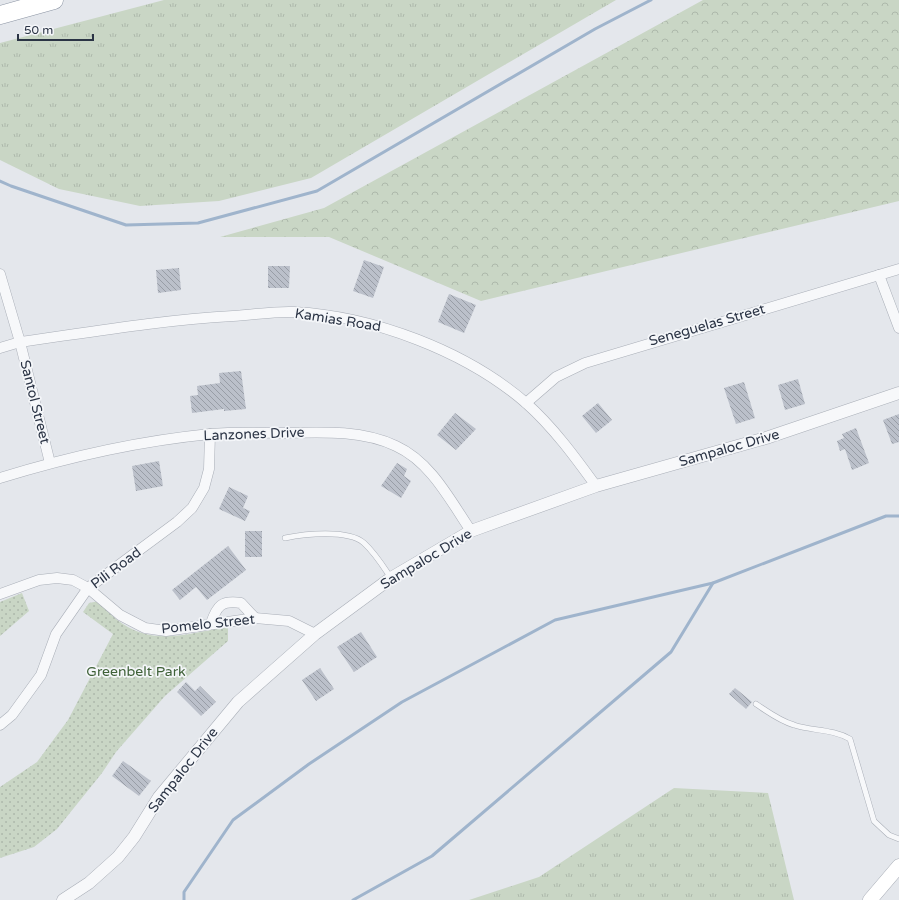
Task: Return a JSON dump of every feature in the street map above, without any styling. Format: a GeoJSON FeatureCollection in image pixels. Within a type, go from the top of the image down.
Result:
{"type":"FeatureCollection","features":[{"type":"Feature","properties":{"kind":"highway"},"geometry":{"type":"LineString","coordinates":[[0,15],[54,0]]}},
{"type":"Feature","properties":{"kind":"main road"},"geometry":{"type":"LineString","coordinates":[[870,900],[899,866]]}},
{"type":"Feature","properties":{"kind":"street","name":"Seneguelas Street"},"geometry":{"type":"LineString","coordinates":[[526,403],[556,377],[585,362],[899,269]]}},
{"type":"Feature","properties":{"kind":"street","name":"Santol Street"},"geometry":{"type":"LineString","coordinates":[[0,274],[20,342],[50,463]]}},
{"type":"Feature","properties":{"kind":"street"},"geometry":{"type":"LineString","coordinates":[[879,275],[899,328]]}},
{"type":"Feature","properties":{"kind":"street","name":"Kamias Road"},"geometry":{"type":"LineString","coordinates":[[0,348],[20,342],[176,319],[293,312],[343,319],[387,328],[427,344],[486,374],[526,403],[574,455],[596,486]]}},
{"type":"Feature","properties":{"kind":"street","name":"Sampaloc Drive"},"geometry":{"type":"LineString","coordinates":[[63,900],[89,883],[118,857],[134,837],[159,797],[238,702],[315,634],[391,578],[471,531],[596,486],[766,438],[899,393]]}},
{"type":"Feature","properties":{"kind":"street","name":"Lanzones Drive"},"geometry":{"type":"LineString","coordinates":[[0,478],[50,463],[139,445],[210,434],[323,432],[364,436],[395,446],[416,459],[432,475],[471,531]]}},
{"type":"Feature","properties":{"kind":"street","name":"Pili Road"},"geometry":{"type":"LineString","coordinates":[[0,725],[12,715],[40,675],[56,634],[88,588],[177,522],[192,508],[204,488],[208,469],[210,434]]}},
{"type":"Feature","properties":{"kind":"street","name":"Pomelo Street"},"geometry":{"type":"LineString","coordinates":[[0,594],[39,580],[57,578],[73,580],[88,588],[120,615],[145,628],[166,631],[211,623],[255,618],[289,621],[315,634]]}},
{"type":"Feature","properties":{"kind":"street"},"geometry":{"type":"LineString","coordinates":[[211,623],[215,611],[219,606],[229,602],[241,603],[255,618]]}},
{"type":"Feature","properties":{"kind":"lane"},"geometry":{"type":"LineString","coordinates":[[284,538],[308,533],[346,536],[363,542],[376,556],[391,578]]}},
{"type":"Feature","properties":{"kind":"lane"},"geometry":{"type":"LineString","coordinates":[[756,704],[792,725],[840,733],[850,739],[874,821],[889,835],[899,839]]}},
{"type":"Feature","properties":{"kind":"green space"},"geometry":{"type":"Polygon","coordinates":[[[164,0],[616,0],[311,178],[219,201],[140,206],[59,189],[0,160],[0,43],[164,0]]]}},
{"type":"Feature","properties":{"kind":"green space"},"geometry":{"type":"Polygon","coordinates":[[[703,0],[899,0],[899,201],[481,301],[329,237],[220,237],[324,208],[703,0]]]}},
{"type":"Feature","properties":{"kind":"green space"},"geometry":{"type":"Polygon","coordinates":[[[22,593],[29,611],[0,636],[0,602],[22,593]]]}},
{"type":"Feature","properties":{"kind":"green space","name":"Greenbelt Park"},"geometry":{"type":"Polygon","coordinates":[[[99,601],[116,619],[130,628],[143,633],[157,636],[170,636],[228,627],[228,641],[165,696],[116,752],[102,773],[57,829],[34,847],[0,858],[0,787],[37,762],[68,720],[113,634],[83,612],[89,603],[99,601]]]}},
{"type":"Feature","properties":{"kind":"green space"},"geometry":{"type":"Polygon","coordinates":[[[674,788],[768,793],[794,900],[469,900],[539,877],[674,788]]]}},
{"type":"Feature","properties":{"kind":"building"},"geometry":{"type":"Polygon","coordinates":[[[364,260],[384,267],[373,298],[353,291],[364,260]]]}},
{"type":"Feature","properties":{"kind":"building"},"geometry":{"type":"Polygon","coordinates":[[[268,266],[290,266],[289,288],[268,288],[268,266]]]}},
{"type":"Feature","properties":{"kind":"building"},"geometry":{"type":"Polygon","coordinates":[[[179,268],[181,290],[158,293],[156,270],[179,268]]]}},
{"type":"Feature","properties":{"kind":"building"},"geometry":{"type":"Polygon","coordinates":[[[449,294],[476,305],[464,333],[438,322],[449,294]]]}},
{"type":"Feature","properties":{"kind":"building"},"geometry":{"type":"Polygon","coordinates":[[[241,371],[246,409],[224,411],[224,409],[192,413],[190,396],[198,395],[197,386],[220,383],[219,373],[241,371]]]}},
{"type":"Feature","properties":{"kind":"building"},"geometry":{"type":"Polygon","coordinates":[[[798,379],[805,404],[785,410],[778,385],[798,379]]]}},
{"type":"Feature","properties":{"kind":"building"},"geometry":{"type":"Polygon","coordinates":[[[744,382],[755,418],[736,424],[724,388],[744,382]]]}},
{"type":"Feature","properties":{"kind":"building"},"geometry":{"type":"Polygon","coordinates":[[[598,403],[612,420],[596,433],[582,416],[598,403]]]}},
{"type":"Feature","properties":{"kind":"building"},"geometry":{"type":"Polygon","coordinates":[[[455,413],[476,429],[456,450],[437,435],[455,413]]]}},
{"type":"Feature","properties":{"kind":"building"},"geometry":{"type":"Polygon","coordinates":[[[899,414],[899,442],[892,444],[883,420],[899,414]]]}},
{"type":"Feature","properties":{"kind":"building"},"geometry":{"type":"Polygon","coordinates":[[[856,428],[869,463],[852,470],[845,449],[840,451],[837,441],[844,438],[842,434],[856,428]]]}},
{"type":"Feature","properties":{"kind":"building"},"geometry":{"type":"Polygon","coordinates":[[[159,461],[163,486],[136,491],[132,466],[159,461]]]}},
{"type":"Feature","properties":{"kind":"building"},"geometry":{"type":"Polygon","coordinates":[[[397,463],[407,469],[404,476],[411,481],[401,498],[381,486],[397,463]]]}},
{"type":"Feature","properties":{"kind":"building"},"geometry":{"type":"Polygon","coordinates":[[[229,487],[248,496],[243,508],[250,511],[245,521],[219,509],[229,487]]]}},
{"type":"Feature","properties":{"kind":"building"},"geometry":{"type":"Polygon","coordinates":[[[245,531],[262,531],[262,557],[245,557],[245,531]]]}},
{"type":"Feature","properties":{"kind":"building"},"geometry":{"type":"Polygon","coordinates":[[[228,546],[246,570],[207,600],[196,587],[180,600],[172,590],[228,546]]]}},
{"type":"Feature","properties":{"kind":"building"},"geometry":{"type":"Polygon","coordinates":[[[361,632],[377,657],[354,672],[337,647],[361,632]]]}},
{"type":"Feature","properties":{"kind":"building"},"geometry":{"type":"Polygon","coordinates":[[[320,668],[334,689],[316,701],[302,680],[320,668]]]}},
{"type":"Feature","properties":{"kind":"building"},"geometry":{"type":"Polygon","coordinates":[[[186,682],[195,691],[200,686],[216,702],[201,716],[177,692],[186,682]]]}},
{"type":"Feature","properties":{"kind":"building"},"geometry":{"type":"Polygon","coordinates":[[[735,688],[752,702],[746,709],[729,694],[735,688]]]}},
{"type":"Feature","properties":{"kind":"building"},"geometry":{"type":"Polygon","coordinates":[[[123,761],[151,781],[139,796],[112,776],[123,761]]]}},
{"type":"Feature","properties":{"kind":"waterway"},"geometry":{"type":"LineString","coordinates":[[0,181],[126,225],[198,223],[317,191],[595,29],[651,0]]}},
{"type":"Feature","properties":{"kind":"waterway"},"geometry":{"type":"LineString","coordinates":[[184,900],[184,892],[233,820],[309,764],[402,702],[555,620],[713,583],[886,516],[899,516]]}},
{"type":"Feature","properties":{"kind":"waterway"},"geometry":{"type":"LineString","coordinates":[[353,900],[432,856],[671,652],[713,583]]}}]}
